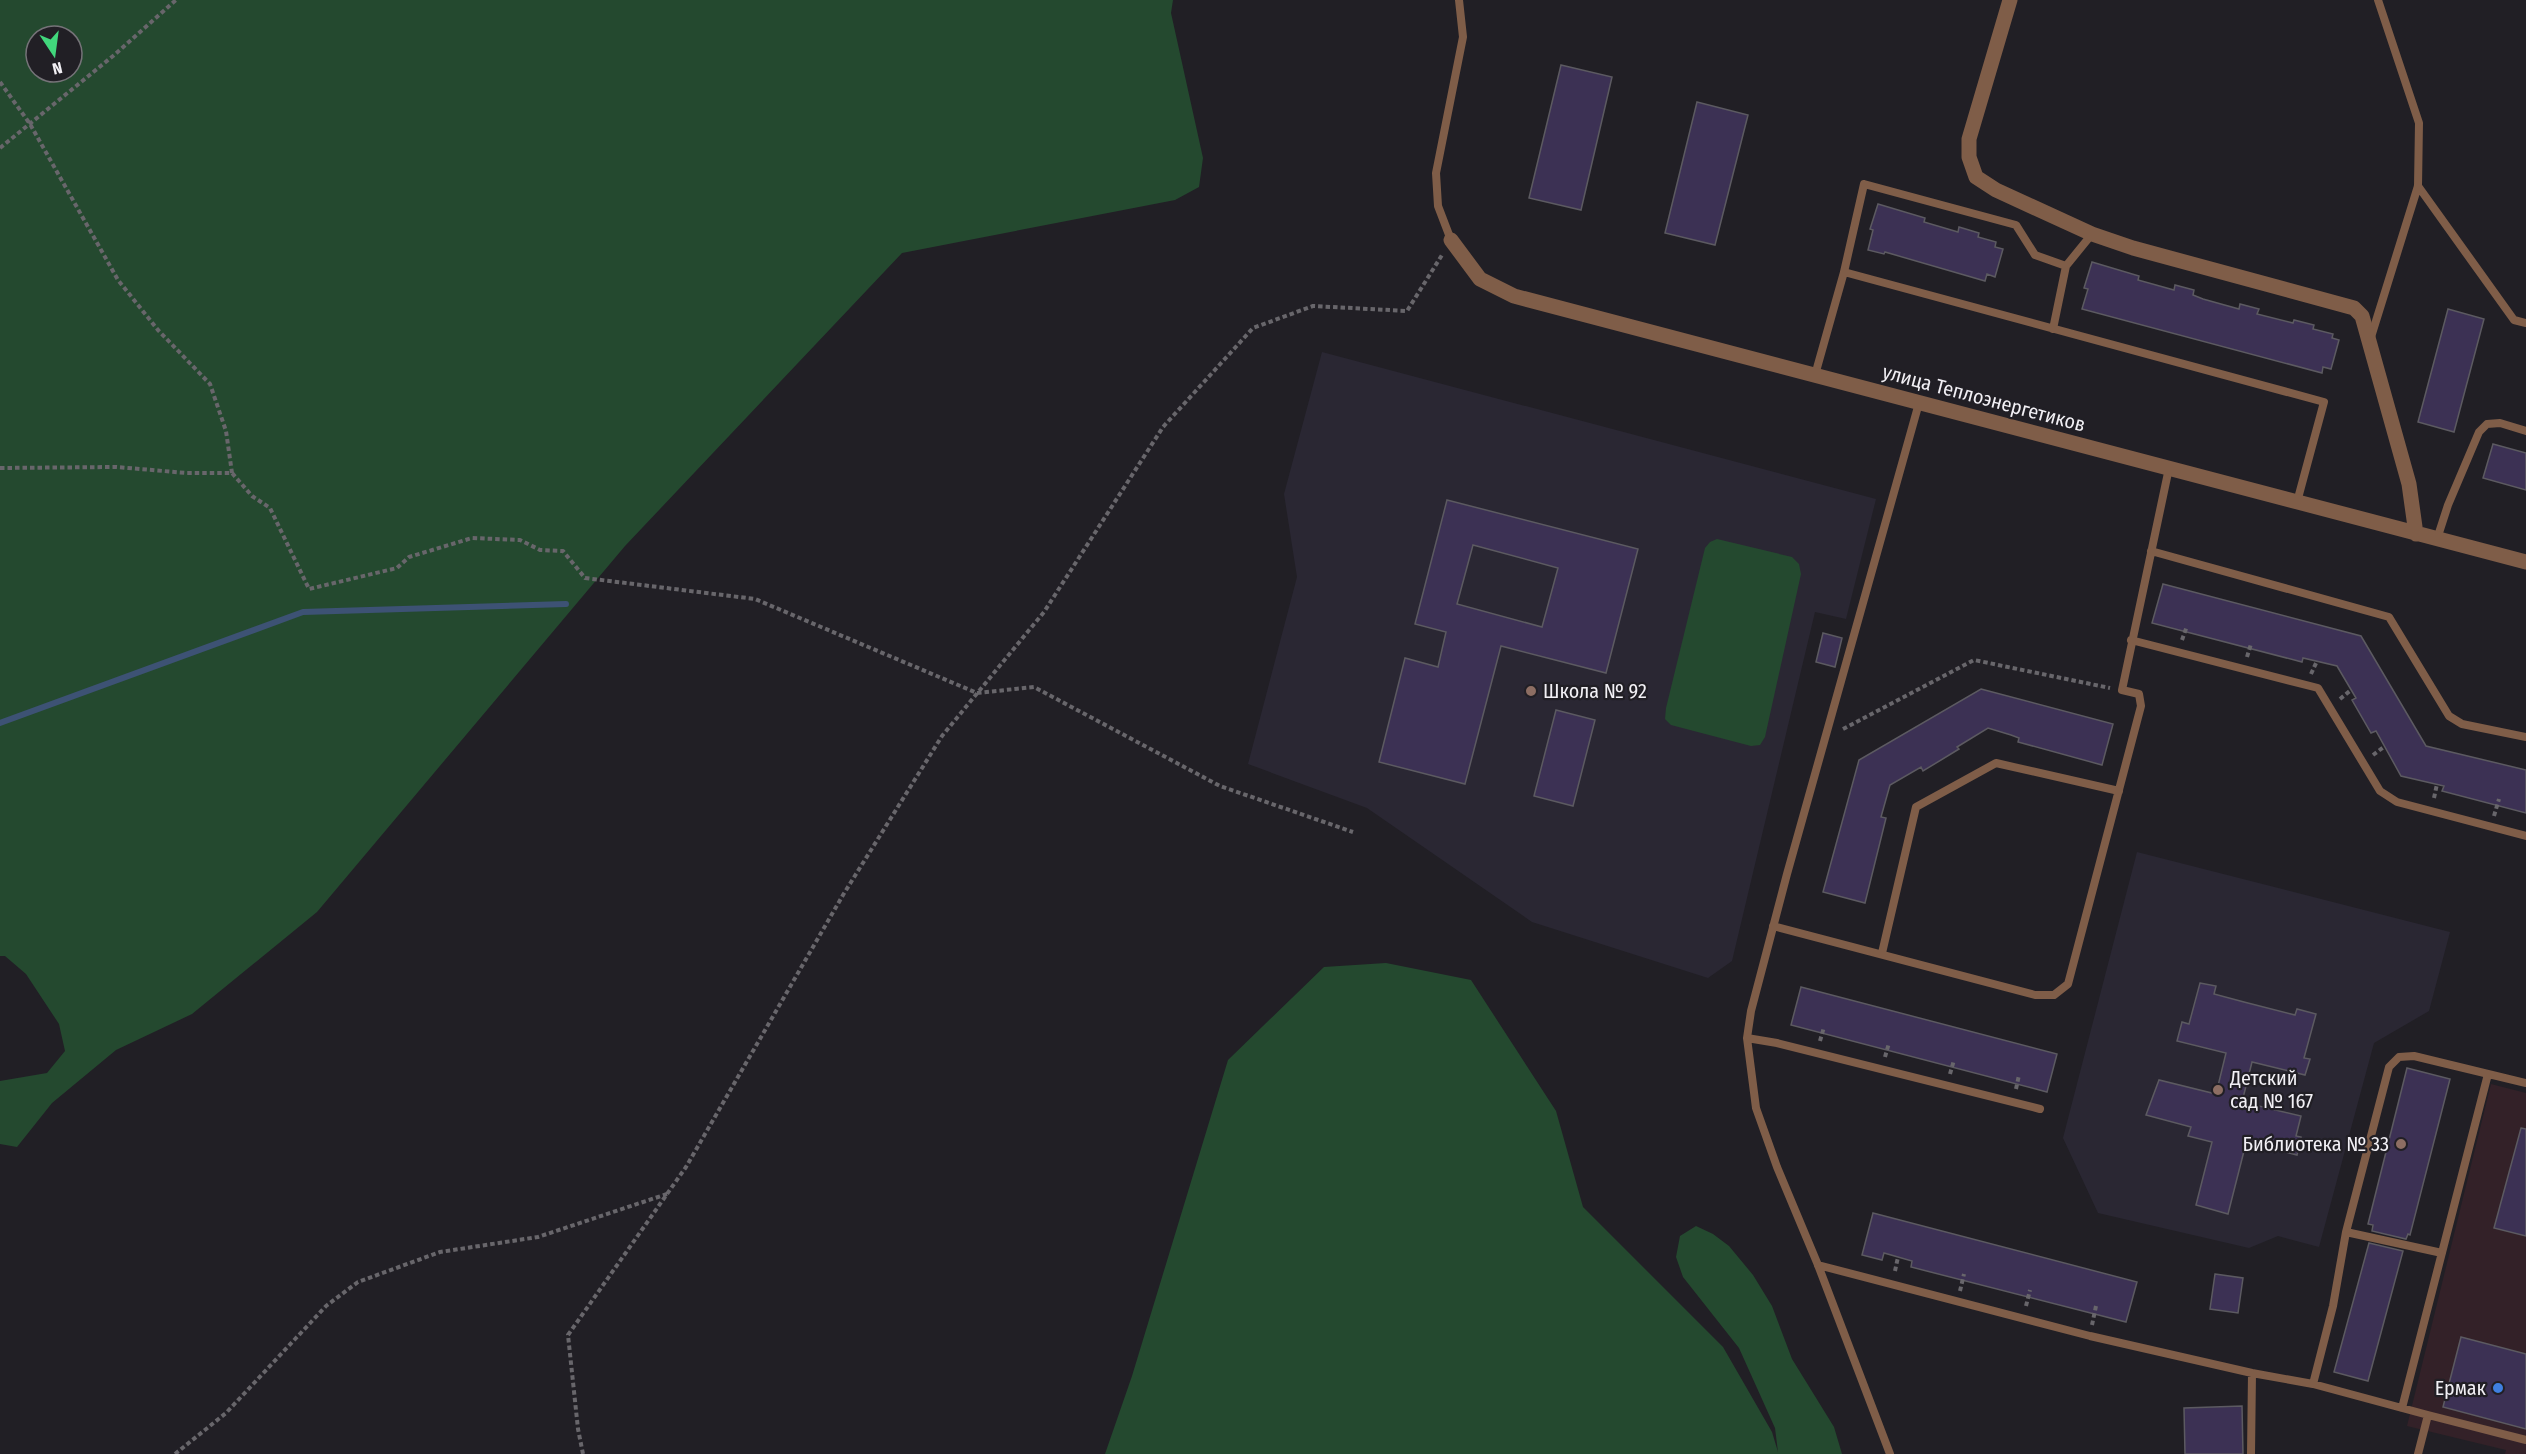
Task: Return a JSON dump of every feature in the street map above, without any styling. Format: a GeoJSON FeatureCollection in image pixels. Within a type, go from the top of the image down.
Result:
{"type":"FeatureCollection","features":[{"type":"Feature","properties":{"kind":"street"},"geometry":{"type":"LineString","coordinates":[[2010,0],[1969,139],[1969,157],[1976,177],[1996,190],[2092,234],[2133,248],[2354,308],[2362,316],[2409,484],[2416,534]]}},
{"type":"Feature","properties":{"kind":"street","name":"улица Теплоэнергетиков"},"geometry":{"type":"LineString","coordinates":[[1451,240],[1480,279],[1514,296],[2526,562]]}},
{"type":"Feature","properties":{"kind":"lane"},"geometry":{"type":"LineString","coordinates":[[1451,240],[1438,206],[1436,173],[1463,37],[1459,0]]}},
{"type":"Feature","properties":{"kind":"lane"},"geometry":{"type":"LineString","coordinates":[[2369,344],[2418,186],[2419,123],[2378,0]]}},
{"type":"Feature","properties":{"kind":"lane"},"geometry":{"type":"LineString","coordinates":[[1815,375],[1844,272],[1864,184],[2016,225],[2035,255],[2067,266]]}},
{"type":"Feature","properties":{"kind":"lane"},"geometry":{"type":"LineString","coordinates":[[2418,186],[2514,320],[2526,323]]}},
{"type":"Feature","properties":{"kind":"lane"},"geometry":{"type":"LineString","coordinates":[[2053,329],[2067,266],[2092,234]]}},
{"type":"Feature","properties":{"kind":"lane"},"geometry":{"type":"LineString","coordinates":[[1844,272],[2324,402],[2297,502]]}},
{"type":"Feature","properties":{"kind":"lane"},"geometry":{"type":"LineString","coordinates":[[1890,1454],[1756,1108],[1747,1038],[1751,1011],[1773,926],[1919,403]]}},
{"type":"Feature","properties":{"kind":"lane"},"geometry":{"type":"LineString","coordinates":[[2437,539],[2448,506],[2479,432],[2487,424],[2500,423],[2526,430]]}},
{"type":"Feature","properties":{"kind":"lane"},"geometry":{"type":"LineString","coordinates":[[1773,926],[2035,995],[2054,994],[2068,984],[2141,706],[2139,694],[2122,690],[2169,468]]}},
{"type":"Feature","properties":{"kind":"lane"},"geometry":{"type":"LineString","coordinates":[[2151,551],[2389,617],[2449,716],[2462,724],[2526,737]]}},
{"type":"Feature","properties":{"kind":"lane"},"geometry":{"type":"LineString","coordinates":[[2132,640],[2319,688],[2380,791],[2397,802],[2526,836]]}},
{"type":"Feature","properties":{"kind":"lane"},"geometry":{"type":"LineString","coordinates":[[1882,953],[1916,807],[1996,763],[2119,791]]}},
{"type":"Feature","properties":{"kind":"lane"},"geometry":{"type":"LineString","coordinates":[[1747,1038],[2040,1109]]}},
{"type":"Feature","properties":{"kind":"lane"},"geometry":{"type":"LineString","coordinates":[[2313,1383],[2333,1306],[2346,1232],[2389,1067],[2399,1057],[2414,1056],[2526,1083]]}},
{"type":"Feature","properties":{"kind":"lane"},"geometry":{"type":"LineString","coordinates":[[2402,1408],[2488,1074]]}},
{"type":"Feature","properties":{"kind":"lane"},"geometry":{"type":"LineString","coordinates":[[2346,1232],[2442,1253]]}},
{"type":"Feature","properties":{"kind":"lane"},"geometry":{"type":"LineString","coordinates":[[1818,1265],[2090,1336],[2252,1373],[2313,1383],[2428,1416],[2526,1440]]}},
{"type":"Feature","properties":{"kind":"lane"},"geometry":{"type":"LineString","coordinates":[[2251,1454],[2252,1373]]}},
{"type":"Feature","properties":{"kind":"lane"},"geometry":{"type":"LineString","coordinates":[[2418,1454],[2428,1416]]}},
{"type":"Feature","properties":{"kind":"path"},"geometry":{"type":"LineString","coordinates":[[0,148],[113,56],[176,0]]}},
{"type":"Feature","properties":{"kind":"path"},"geometry":{"type":"LineString","coordinates":[[0,82],[30,124],[118,280],[158,330],[210,384],[226,431],[232,473],[252,496],[270,508],[309,589],[397,568],[409,556],[472,538],[520,540],[540,550],[563,551],[585,578],[755,599],[977,693],[1034,687],[1220,786],[1353,832]]}},
{"type":"Feature","properties":{"kind":"path"},"geometry":{"type":"LineString","coordinates":[[583,1454],[578,1429],[568,1335],[686,1167],[849,885],[942,736],[1044,612],[1163,428],[1253,328],[1312,306],[1407,311],[1451,240]]}},
{"type":"Feature","properties":{"kind":"path"},"geometry":{"type":"LineString","coordinates":[[0,468],[116,468],[187,473],[232,473]]}},
{"type":"Feature","properties":{"kind":"path"},"geometry":{"type":"LineString","coordinates":[[1825,738],[1974,660],[2122,690]]}},
{"type":"Feature","properties":{"kind":"path"},"geometry":{"type":"LineString","coordinates":[[175,1454],[226,1413],[326,1306],[358,1282],[440,1252],[538,1236],[667,1194]]}},
{"type":"Feature","properties":{"kind":"shaded area","name":"Школа № 92"},"geometry":{"type":"Polygon","coordinates":[[[1322,352],[1876,499],[1846,619],[1815,612],[1732,961],[1708,978],[1532,922],[1367,808],[1248,764],[1297,577],[1284,494],[1322,352]]]}},
{"type":"Feature","properties":{"kind":"shaded area","name":"Детский сад № 167"},"geometry":{"type":"Polygon","coordinates":[[[2137,852],[2450,932],[2429,1011],[2374,1043],[2319,1247],[2278,1236],[2249,1248],[2098,1213],[2063,1138],[2137,852]]]}},
{"type":"Feature","properties":{"kind":"shaded area"},"geometry":{"type":"Polygon","coordinates":[[[2491,1084],[2526,1093],[2526,1454],[2505,1454],[2506,1450],[2407,1426],[2491,1084]]]}},
{"type":"Feature","properties":{"kind":"green space"},"geometry":{"type":"Polygon","coordinates":[[[0,0],[1173,0],[1171,13],[1203,158],[1199,187],[1175,200],[902,253],[625,546],[317,912],[192,1014],[116,1050],[52,1103],[17,1147],[0,1144],[0,1081],[47,1073],[65,1051],[59,1024],[26,974],[5,956],[0,956],[0,0]]]}},
{"type":"Feature","properties":{"kind":"green space"},"geometry":{"type":"Polygon","coordinates":[[[1717,539],[1792,557],[1799,564],[1801,574],[1765,737],[1760,745],[1751,746],[1671,725],[1665,719],[1705,548],[1717,539]]]}},
{"type":"Feature","properties":{"kind":"green space"},"geometry":{"type":"Polygon","coordinates":[[[1386,963],[1471,980],[1556,1111],[1583,1207],[1723,1347],[1772,1432],[1778,1452],[1775,1428],[1739,1348],[1683,1277],[1676,1257],[1680,1236],[1696,1226],[1713,1234],[1729,1246],[1753,1275],[1772,1306],[1792,1359],[1834,1427],[1842,1454],[1105,1454],[1132,1376],[1228,1060],[1324,967],[1386,963]]]}},
{"type":"Feature","properties":{"kind":"building"},"geometry":{"type":"Polygon","coordinates":[[[1561,65],[1612,77],[1581,210],[1529,198],[1561,65]]]}},
{"type":"Feature","properties":{"kind":"building"},"geometry":{"type":"Polygon","coordinates":[[[1697,102],[1748,115],[1715,245],[1665,233],[1697,102]]]}},
{"type":"Feature","properties":{"kind":"building"},"geometry":{"type":"Polygon","coordinates":[[[1878,204],[1925,218],[1924,222],[1958,232],[1959,227],[1979,233],[1978,237],[1996,242],[1995,247],[2003,249],[1995,277],[1987,274],[1985,281],[1885,252],[1884,254],[1868,250],[1873,230],[1870,229],[1878,204]]]}},
{"type":"Feature","properties":{"kind":"building"},"geometry":{"type":"Polygon","coordinates":[[[2092,262],[2139,276],[2138,280],[2174,290],[2175,285],[2194,290],[2193,295],[2203,299],[2239,309],[2240,304],[2259,309],[2257,314],[2293,323],[2294,320],[2314,325],[2313,329],[2333,334],[2332,338],[2339,340],[2331,369],[2323,367],[2322,373],[2082,309],[2088,289],[2084,288],[2092,262]]]}},
{"type":"Feature","properties":{"kind":"building"},"geometry":{"type":"Polygon","coordinates":[[[2448,309],[2484,319],[2454,432],[2418,422],[2448,309]]]}},
{"type":"Feature","properties":{"kind":"building"},"geometry":{"type":"Polygon","coordinates":[[[2493,444],[2526,453],[2526,490],[2483,478],[2493,444]]]}},
{"type":"Feature","properties":{"kind":"building"},"geometry":{"type":"Polygon","coordinates":[[[1447,500],[1638,549],[1606,673],[1501,646],[1465,784],[1379,762],[1405,658],[1438,667],[1446,632],[1415,624],[1447,500]],[[1473,545],[1457,604],[1542,627],[1558,568],[1473,545]]]}},
{"type":"Feature","properties":{"kind":"building"},"geometry":{"type":"Polygon","coordinates":[[[2163,584],[2361,636],[2426,746],[2526,770],[2526,813],[2442,791],[2444,786],[2401,776],[2376,731],[2371,733],[2352,700],[2356,698],[2337,666],[2303,658],[2302,662],[2152,623],[2163,584]]]}},
{"type":"Feature","properties":{"kind":"building"},"geometry":{"type":"Polygon","coordinates":[[[1823,633],[1842,638],[1835,667],[1816,662],[1823,633]]]}},
{"type":"Feature","properties":{"kind":"building"},"geometry":{"type":"Polygon","coordinates":[[[1981,689],[2113,724],[2102,765],[2018,742],[2019,738],[1988,728],[1923,771],[1921,767],[1890,785],[1881,817],[1886,818],[1865,903],[1823,892],[1859,760],[1981,689]]]}},
{"type":"Feature","properties":{"kind":"building"},"geometry":{"type":"Polygon","coordinates":[[[1556,710],[1595,720],[1573,806],[1534,796],[1556,710]]]}},
{"type":"Feature","properties":{"kind":"building"},"geometry":{"type":"Polygon","coordinates":[[[2200,983],[2216,986],[2214,994],[2295,1015],[2297,1009],[2316,1014],[2304,1058],[2310,1059],[2305,1075],[2252,1062],[2242,1102],[2301,1116],[2296,1136],[2301,1137],[2297,1155],[2251,1143],[2249,1152],[2244,1151],[2228,1214],[2196,1205],[2212,1142],[2188,1136],[2191,1127],[2146,1115],[2159,1080],[2216,1094],[2226,1053],[2177,1041],[2182,1022],[2189,1024],[2200,983]]]}},
{"type":"Feature","properties":{"kind":"building"},"geometry":{"type":"Polygon","coordinates":[[[1801,987],[2057,1054],[2047,1092],[1791,1025],[1801,987]]]}},
{"type":"Feature","properties":{"kind":"building"},"geometry":{"type":"Polygon","coordinates":[[[2407,1068],[2450,1079],[2410,1235],[2408,1234],[2406,1239],[2372,1231],[2373,1225],[2368,1224],[2407,1068]]]}},
{"type":"Feature","properties":{"kind":"building"},"geometry":{"type":"Polygon","coordinates":[[[2521,1128],[2526,1129],[2526,1236],[2494,1228],[2521,1128]]]}},
{"type":"Feature","properties":{"kind":"building"},"geometry":{"type":"Polygon","coordinates":[[[1873,1213],[2137,1282],[2126,1322],[1911,1267],[1912,1261],[1884,1253],[1882,1260],[1862,1255],[1873,1213]]]}},
{"type":"Feature","properties":{"kind":"building"},"geometry":{"type":"Polygon","coordinates":[[[2369,1243],[2403,1251],[2368,1381],[2334,1372],[2369,1243]]]}},
{"type":"Feature","properties":{"kind":"building"},"geometry":{"type":"Polygon","coordinates":[[[2215,1274],[2243,1278],[2238,1313],[2210,1309],[2215,1274]]]}},
{"type":"Feature","properties":{"kind":"building"},"geometry":{"type":"Polygon","coordinates":[[[2461,1337],[2526,1354],[2526,1429],[2443,1407],[2461,1337]]]}},
{"type":"Feature","properties":{"kind":"building"},"geometry":{"type":"Polygon","coordinates":[[[2242,1406],[2243,1454],[2185,1454],[2184,1408],[2242,1406]]]}},
{"type":"Feature","properties":{"kind":"waterway"},"geometry":{"type":"LineString","coordinates":[[0,723],[303,612],[566,604]]}},
{"type":"Feature","properties":{"kind":"place","name":"Школа № 92"},"geometry":{"type":"Point","coordinates":[1531,691]}},
{"type":"Feature","properties":{"kind":"place","name":"Детский сад № 167"},"geometry":{"type":"Point","coordinates":[2218,1090]}},
{"type":"Feature","properties":{"kind":"place","name":"Библиотека № 33"},"geometry":{"type":"Point","coordinates":[2401,1144]}},
{"type":"Feature","properties":{"kind":"place","name":"Ермак"},"geometry":{"type":"Point","coordinates":[2498,1388]}}]}
